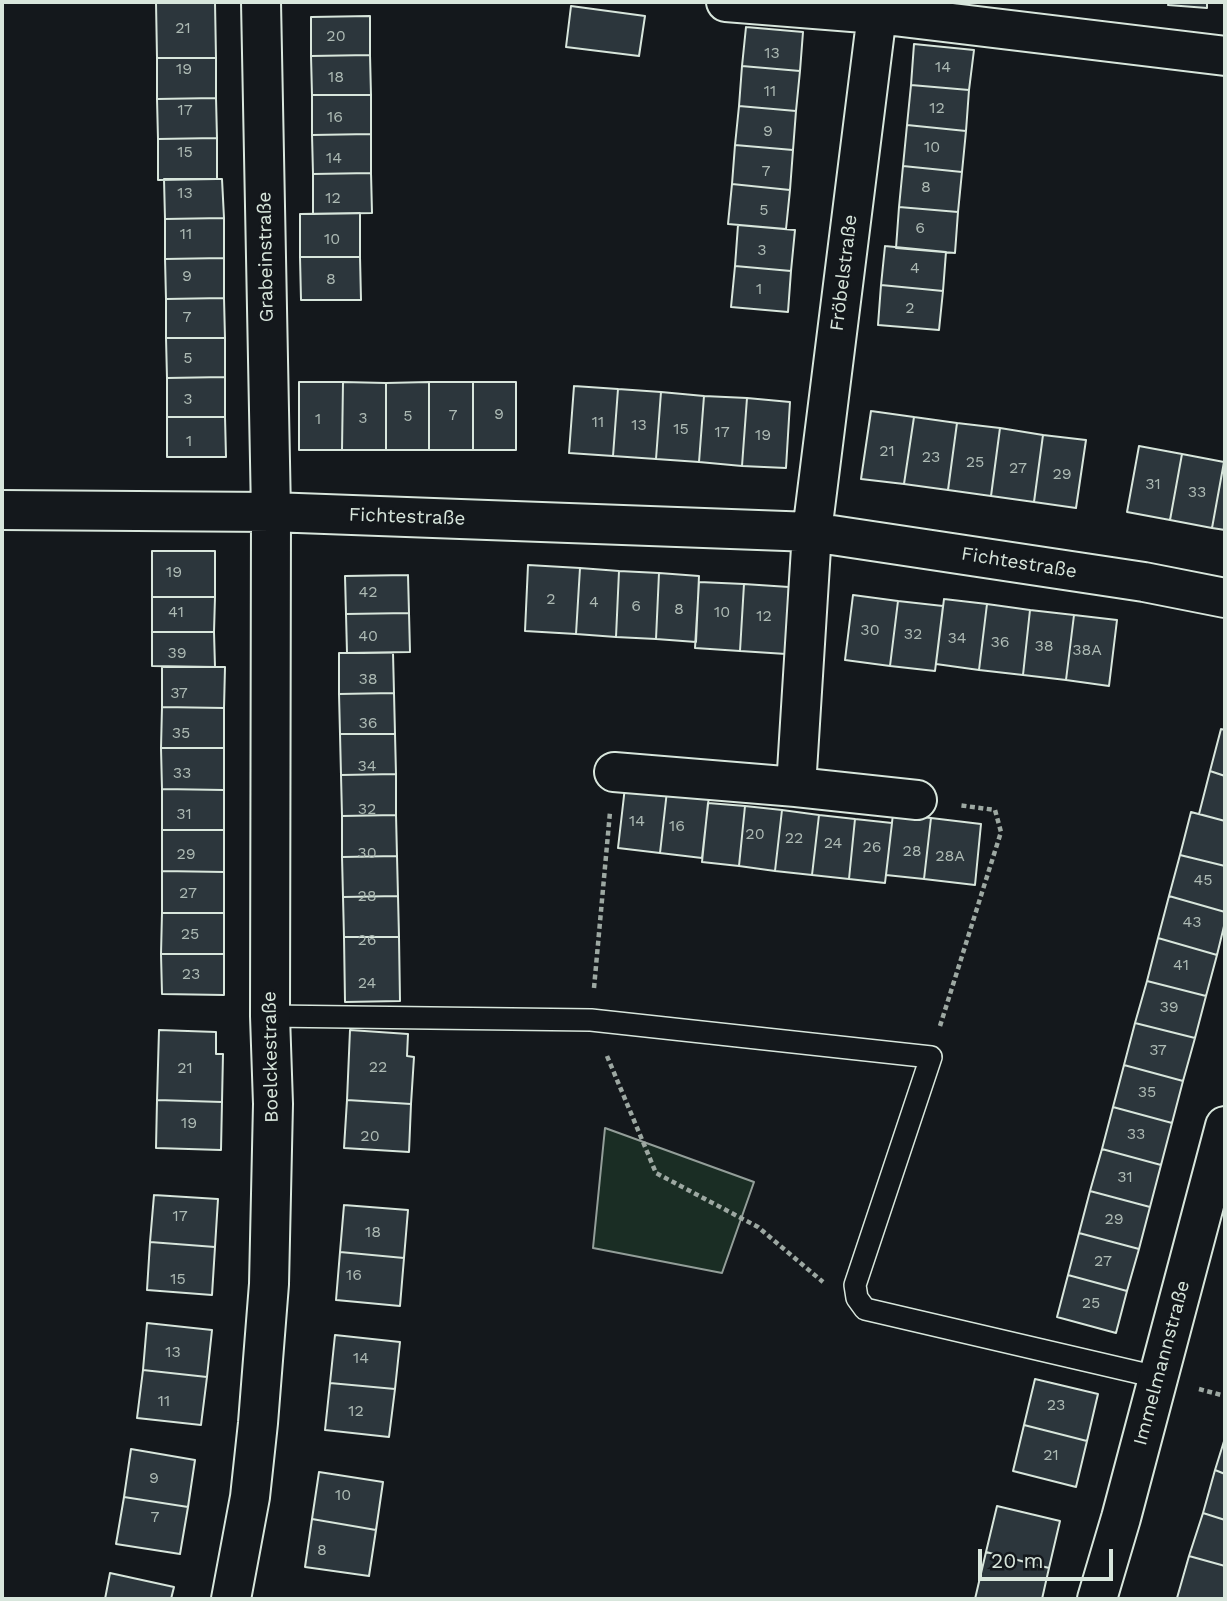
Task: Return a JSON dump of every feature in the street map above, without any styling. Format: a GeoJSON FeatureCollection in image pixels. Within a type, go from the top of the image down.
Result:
{"type":"FeatureCollection","features":[{"type":"Feature","properties":{"kind":"street","name":"Grabeinstraße"},"geometry":{"type":"LineString","coordinates":[[261,2],[271,512]]}},
{"type":"Feature","properties":{"kind":"street"},"geometry":{"type":"LineString","coordinates":[[726,2],[877,14],[1225,56]]}},
{"type":"Feature","properties":{"kind":"street","name":"Fröbelstraße"},"geometry":{"type":"LineString","coordinates":[[812,532],[877,14]]}},
{"type":"Feature","properties":{"kind":"street","name":"Fichtestraße"},"geometry":{"type":"LineString","coordinates":[[2,510],[271,512],[812,532],[1144,582],[1225,598]]}},
{"type":"Feature","properties":{"kind":"street","name":"Boelckestraße"},"geometry":{"type":"LineString","coordinates":[[232,1599],[250,1497],[269,1284],[273,1104],[270,1016],[271,512]]}},
{"type":"Feature","properties":{"kind":"street"},"geometry":{"type":"LineString","coordinates":[[796,787],[812,532]]}},
{"type":"Feature","properties":{"kind":"street"},"geometry":{"type":"LineString","coordinates":[[614,772],[917,800]]}},
{"type":"Feature","properties":{"kind":"street","name":"Immelmannstraße"},"geometry":{"type":"LineString","coordinates":[[1097,1599],[1225,1126]]}},
{"type":"Feature","properties":{"kind":"lane"},"geometry":{"type":"LineString","coordinates":[[270,1016],[590,1020],[930,1057],[855,1285],[857,1298],[865,1309],[1157,1377]]}},
{"type":"Feature","properties":{"kind":"path"},"geometry":{"type":"LineString","coordinates":[[614,772],[590,1020],[656,1173],[758,1227],[839,1296],[857,1298]]}},
{"type":"Feature","properties":{"kind":"path"},"geometry":{"type":"LineString","coordinates":[[917,800],[995,810],[1001,832],[930,1057]]}},
{"type":"Feature","properties":{"kind":"green space"},"geometry":{"type":"Polygon","coordinates":[[[605,1128],[754,1182],[722,1273],[593,1248],[605,1128]]]}},
{"type":"Feature","properties":{"kind":"building"},"geometry":{"type":"Polygon","coordinates":[[[156,2],[215,2],[216,58],[157,58],[156,2]]]}},
{"type":"Feature","properties":{"kind":"building"},"geometry":{"type":"Polygon","coordinates":[[[1169,2],[1207,2],[1207,8],[1168,5],[1169,2]]]}},
{"type":"Feature","properties":{"kind":"building"},"geometry":{"type":"Polygon","coordinates":[[[571,6],[645,16],[639,56],[566,47],[571,6]]]}},
{"type":"Feature","properties":{"kind":"building"},"geometry":{"type":"Polygon","coordinates":[[[370,16],[370,55],[311,56],[311,17],[370,16]]]}},
{"type":"Feature","properties":{"kind":"building"},"geometry":{"type":"Polygon","coordinates":[[[746,27],[803,32],[800,71],[742,66],[746,27]]]}},
{"type":"Feature","properties":{"kind":"building"},"geometry":{"type":"Polygon","coordinates":[[[914,44],[974,50],[969,90],[911,85],[914,44]]]}},
{"type":"Feature","properties":{"kind":"building"},"geometry":{"type":"Polygon","coordinates":[[[370,55],[371,95],[312,95],[311,56],[370,55]]]}},
{"type":"Feature","properties":{"kind":"building"},"geometry":{"type":"Polygon","coordinates":[[[157,58],[216,58],[216,98],[157,99],[157,58]]]}},
{"type":"Feature","properties":{"kind":"building"},"geometry":{"type":"Polygon","coordinates":[[[742,66],[800,71],[796,111],[739,106],[742,66]]]}},
{"type":"Feature","properties":{"kind":"building"},"geometry":{"type":"Polygon","coordinates":[[[911,85],[969,90],[966,131],[907,125],[911,85]]]}},
{"type":"Feature","properties":{"kind":"building"},"geometry":{"type":"Polygon","coordinates":[[[312,95],[371,95],[371,134],[312,135],[312,95]]]}},
{"type":"Feature","properties":{"kind":"building"},"geometry":{"type":"Polygon","coordinates":[[[216,98],[217,138],[158,139],[157,99],[216,98]]]}},
{"type":"Feature","properties":{"kind":"building"},"geometry":{"type":"Polygon","coordinates":[[[739,106],[796,111],[793,150],[735,145],[739,106]]]}},
{"type":"Feature","properties":{"kind":"building"},"geometry":{"type":"Polygon","coordinates":[[[907,125],[966,131],[962,172],[903,166],[907,125]]]}},
{"type":"Feature","properties":{"kind":"building"},"geometry":{"type":"Polygon","coordinates":[[[371,134],[371,173],[313,174],[312,135],[371,134]]]}},
{"type":"Feature","properties":{"kind":"building"},"geometry":{"type":"Polygon","coordinates":[[[217,138],[217,179],[158,180],[158,139],[217,138]]]}},
{"type":"Feature","properties":{"kind":"building"},"geometry":{"type":"Polygon","coordinates":[[[735,145],[793,150],[790,190],[732,184],[735,145]]]}},
{"type":"Feature","properties":{"kind":"building"},"geometry":{"type":"Polygon","coordinates":[[[903,166],[962,172],[958,212],[899,207],[903,166]]]}},
{"type":"Feature","properties":{"kind":"building"},"geometry":{"type":"Polygon","coordinates":[[[371,173],[372,213],[313,214],[313,174],[371,173]]]}},
{"type":"Feature","properties":{"kind":"building"},"geometry":{"type":"Polygon","coordinates":[[[164,179],[222,179],[224,218],[165,219],[164,179]]]}},
{"type":"Feature","properties":{"kind":"building"},"geometry":{"type":"Polygon","coordinates":[[[732,184],[790,190],[786,229],[728,224],[732,184]]]}},
{"type":"Feature","properties":{"kind":"building"},"geometry":{"type":"Polygon","coordinates":[[[899,207],[958,212],[955,253],[896,248],[899,207]]]}},
{"type":"Feature","properties":{"kind":"building"},"geometry":{"type":"Polygon","coordinates":[[[360,213],[360,257],[300,257],[300,214],[360,213]]]}},
{"type":"Feature","properties":{"kind":"building"},"geometry":{"type":"Polygon","coordinates":[[[224,218],[224,258],[165,259],[165,219],[224,218]]]}},
{"type":"Feature","properties":{"kind":"building"},"geometry":{"type":"Polygon","coordinates":[[[738,225],[795,230],[791,271],[735,266],[738,225]]]}},
{"type":"Feature","properties":{"kind":"building"},"geometry":{"type":"Polygon","coordinates":[[[885,246],[946,252],[943,291],[881,285],[885,246]]]}},
{"type":"Feature","properties":{"kind":"building"},"geometry":{"type":"Polygon","coordinates":[[[300,257],[360,257],[361,300],[301,300],[300,257]]]}},
{"type":"Feature","properties":{"kind":"building"},"geometry":{"type":"Polygon","coordinates":[[[224,258],[224,298],[166,299],[165,259],[224,258]]]}},
{"type":"Feature","properties":{"kind":"building"},"geometry":{"type":"Polygon","coordinates":[[[735,266],[791,271],[788,312],[731,307],[735,266]]]}},
{"type":"Feature","properties":{"kind":"building"},"geometry":{"type":"Polygon","coordinates":[[[881,285],[943,291],[939,330],[878,325],[881,285]]]}},
{"type":"Feature","properties":{"kind":"building"},"geometry":{"type":"Polygon","coordinates":[[[224,298],[225,338],[166,338],[166,299],[224,298]]]}},
{"type":"Feature","properties":{"kind":"building"},"geometry":{"type":"Polygon","coordinates":[[[166,338],[225,338],[225,377],[167,378],[166,338]]]}},
{"type":"Feature","properties":{"kind":"building"},"geometry":{"type":"Polygon","coordinates":[[[225,377],[225,417],[167,417],[167,378],[225,377]]]}},
{"type":"Feature","properties":{"kind":"building"},"geometry":{"type":"Polygon","coordinates":[[[299,382],[343,382],[342,450],[299,450],[299,382]]]}},
{"type":"Feature","properties":{"kind":"building"},"geometry":{"type":"Polygon","coordinates":[[[343,382],[386,383],[386,450],[342,450],[343,382]]]}},
{"type":"Feature","properties":{"kind":"building"},"geometry":{"type":"Polygon","coordinates":[[[429,382],[473,382],[473,450],[429,450],[429,382]]]}},
{"type":"Feature","properties":{"kind":"building"},"geometry":{"type":"Polygon","coordinates":[[[429,382],[429,450],[386,450],[386,383],[429,382]]]}},
{"type":"Feature","properties":{"kind":"building"},"geometry":{"type":"Polygon","coordinates":[[[473,382],[516,382],[516,450],[473,450],[473,382]]]}},
{"type":"Feature","properties":{"kind":"building"},"geometry":{"type":"Polygon","coordinates":[[[574,386],[618,389],[613,456],[569,453],[574,386]]]}},
{"type":"Feature","properties":{"kind":"building"},"geometry":{"type":"Polygon","coordinates":[[[618,389],[661,392],[656,459],[613,456],[618,389]]]}},
{"type":"Feature","properties":{"kind":"building"},"geometry":{"type":"Polygon","coordinates":[[[661,392],[704,396],[699,462],[656,459],[661,392]]]}},
{"type":"Feature","properties":{"kind":"building"},"geometry":{"type":"Polygon","coordinates":[[[704,396],[747,398],[742,466],[699,462],[704,396]]]}},
{"type":"Feature","properties":{"kind":"building"},"geometry":{"type":"Polygon","coordinates":[[[747,398],[790,402],[786,468],[742,466],[747,398]]]}},
{"type":"Feature","properties":{"kind":"building"},"geometry":{"type":"Polygon","coordinates":[[[871,411],[914,417],[904,484],[861,479],[871,411]]]}},
{"type":"Feature","properties":{"kind":"building"},"geometry":{"type":"Polygon","coordinates":[[[167,417],[225,417],[226,457],[167,457],[167,417]]]}},
{"type":"Feature","properties":{"kind":"building"},"geometry":{"type":"Polygon","coordinates":[[[914,417],[957,423],[948,490],[904,484],[914,417]]]}},
{"type":"Feature","properties":{"kind":"building"},"geometry":{"type":"Polygon","coordinates":[[[957,423],[1000,428],[991,496],[948,490],[957,423]]]}},
{"type":"Feature","properties":{"kind":"building"},"geometry":{"type":"Polygon","coordinates":[[[1000,428],[1043,435],[1034,502],[991,496],[1000,428]]]}},
{"type":"Feature","properties":{"kind":"building"},"geometry":{"type":"Polygon","coordinates":[[[1043,435],[1086,440],[1076,508],[1034,502],[1043,435]]]}},
{"type":"Feature","properties":{"kind":"building"},"geometry":{"type":"Polygon","coordinates":[[[1139,446],[1182,454],[1170,520],[1127,512],[1139,446]]]}},
{"type":"Feature","properties":{"kind":"building"},"geometry":{"type":"Polygon","coordinates":[[[1182,454],[1224,462],[1212,528],[1170,520],[1182,454]]]}},
{"type":"Feature","properties":{"kind":"building"},"geometry":{"type":"Polygon","coordinates":[[[1225,462],[1225,530],[1212,528],[1225,462]]]}},
{"type":"Feature","properties":{"kind":"building"},"geometry":{"type":"Polygon","coordinates":[[[152,551],[215,551],[215,597],[152,597],[152,551]]]}},
{"type":"Feature","properties":{"kind":"building"},"geometry":{"type":"Polygon","coordinates":[[[528,565],[580,568],[576,634],[525,631],[528,565]]]}},
{"type":"Feature","properties":{"kind":"building"},"geometry":{"type":"Polygon","coordinates":[[[580,568],[619,571],[616,637],[576,634],[580,568]]]}},
{"type":"Feature","properties":{"kind":"building"},"geometry":{"type":"Polygon","coordinates":[[[619,571],[659,573],[656,639],[616,637],[619,571]]]}},
{"type":"Feature","properties":{"kind":"building"},"geometry":{"type":"Polygon","coordinates":[[[659,573],[699,576],[696,642],[656,639],[659,573]]]}},
{"type":"Feature","properties":{"kind":"building"},"geometry":{"type":"Polygon","coordinates":[[[408,575],[409,613],[346,614],[345,576],[408,575]]]}},
{"type":"Feature","properties":{"kind":"building"},"geometry":{"type":"Polygon","coordinates":[[[699,582],[744,584],[740,651],[695,648],[699,582]]]}},
{"type":"Feature","properties":{"kind":"building"},"geometry":{"type":"Polygon","coordinates":[[[744,584],[789,587],[786,654],[740,651],[744,584]]]}},
{"type":"Feature","properties":{"kind":"building"},"geometry":{"type":"Polygon","coordinates":[[[853,595],[898,601],[890,666],[845,660],[853,595]]]}},
{"type":"Feature","properties":{"kind":"building"},"geometry":{"type":"Polygon","coordinates":[[[152,597],[215,597],[214,632],[152,632],[152,597]]]}},
{"type":"Feature","properties":{"kind":"building"},"geometry":{"type":"Polygon","coordinates":[[[944,599],[987,604],[979,670],[936,664],[944,599]]]}},
{"type":"Feature","properties":{"kind":"building"},"geometry":{"type":"Polygon","coordinates":[[[898,601],[943,606],[935,671],[890,666],[898,601]]]}},
{"type":"Feature","properties":{"kind":"building"},"geometry":{"type":"Polygon","coordinates":[[[987,604],[1030,610],[1023,675],[979,670],[987,604]]]}},
{"type":"Feature","properties":{"kind":"building"},"geometry":{"type":"Polygon","coordinates":[[[1030,610],[1074,615],[1066,680],[1023,675],[1030,610]]]}},
{"type":"Feature","properties":{"kind":"building"},"geometry":{"type":"Polygon","coordinates":[[[409,613],[410,652],[347,653],[346,614],[409,613]]]}},
{"type":"Feature","properties":{"kind":"building"},"geometry":{"type":"Polygon","coordinates":[[[1074,615],[1117,620],[1109,686],[1066,680],[1074,615]]]}},
{"type":"Feature","properties":{"kind":"building"},"geometry":{"type":"Polygon","coordinates":[[[152,632],[214,632],[215,667],[152,666],[152,632]]]}},
{"type":"Feature","properties":{"kind":"building"},"geometry":{"type":"Polygon","coordinates":[[[339,653],[393,653],[394,693],[339,694],[339,653]]]}},
{"type":"Feature","properties":{"kind":"building"},"geometry":{"type":"Polygon","coordinates":[[[162,667],[225,667],[224,708],[162,707],[162,667]]]}},
{"type":"Feature","properties":{"kind":"building"},"geometry":{"type":"Polygon","coordinates":[[[394,693],[395,734],[340,734],[339,694],[394,693]]]}},
{"type":"Feature","properties":{"kind":"building"},"geometry":{"type":"Polygon","coordinates":[[[162,707],[224,708],[224,748],[161,748],[162,707]]]}},
{"type":"Feature","properties":{"kind":"building"},"geometry":{"type":"Polygon","coordinates":[[[1221,729],[1225,730],[1225,776],[1210,771],[1221,729]]]}},
{"type":"Feature","properties":{"kind":"building"},"geometry":{"type":"Polygon","coordinates":[[[340,734],[395,734],[396,774],[341,775],[340,734]]]}},
{"type":"Feature","properties":{"kind":"building"},"geometry":{"type":"Polygon","coordinates":[[[161,748],[224,748],[224,790],[162,789],[161,748]]]}},
{"type":"Feature","properties":{"kind":"building"},"geometry":{"type":"Polygon","coordinates":[[[1210,771],[1225,776],[1225,821],[1199,814],[1210,771]]]}},
{"type":"Feature","properties":{"kind":"building"},"geometry":{"type":"Polygon","coordinates":[[[396,774],[396,815],[342,816],[341,775],[396,774]]]}},
{"type":"Feature","properties":{"kind":"building"},"geometry":{"type":"Polygon","coordinates":[[[625,787],[667,791],[660,853],[618,848],[625,787]]]}},
{"type":"Feature","properties":{"kind":"building"},"geometry":{"type":"Polygon","coordinates":[[[162,789],[224,790],[224,830],[162,830],[162,789]]]}},
{"type":"Feature","properties":{"kind":"building"},"geometry":{"type":"Polygon","coordinates":[[[667,791],[709,796],[702,858],[660,853],[667,791]]]}},
{"type":"Feature","properties":{"kind":"building"},"geometry":{"type":"Polygon","coordinates":[[[708,803],[745,806],[739,866],[702,862],[708,803]]]}},
{"type":"Feature","properties":{"kind":"building"},"geometry":{"type":"Polygon","coordinates":[[[745,806],[782,810],[775,871],[739,866],[745,806]]]}},
{"type":"Feature","properties":{"kind":"building"},"geometry":{"type":"Polygon","coordinates":[[[782,810],[819,815],[812,875],[775,871],[782,810]]]}},
{"type":"Feature","properties":{"kind":"building"},"geometry":{"type":"Polygon","coordinates":[[[1191,812],[1225,821],[1225,866],[1180,855],[1191,812]]]}},
{"type":"Feature","properties":{"kind":"building"},"geometry":{"type":"Polygon","coordinates":[[[893,814],[931,818],[924,879],[886,875],[893,814]]]}},
{"type":"Feature","properties":{"kind":"building"},"geometry":{"type":"Polygon","coordinates":[[[396,815],[397,856],[342,857],[342,816],[396,815]]]}},
{"type":"Feature","properties":{"kind":"building"},"geometry":{"type":"Polygon","coordinates":[[[819,815],[855,819],[849,879],[812,875],[819,815]]]}},
{"type":"Feature","properties":{"kind":"building"},"geometry":{"type":"Polygon","coordinates":[[[931,818],[981,824],[975,885],[924,879],[931,818]]]}},
{"type":"Feature","properties":{"kind":"building"},"geometry":{"type":"Polygon","coordinates":[[[855,819],[892,823],[885,883],[849,879],[855,819]]]}},
{"type":"Feature","properties":{"kind":"building"},"geometry":{"type":"Polygon","coordinates":[[[162,830],[224,830],[224,872],[162,871],[162,830]]]}},
{"type":"Feature","properties":{"kind":"building"},"geometry":{"type":"Polygon","coordinates":[[[1180,855],[1225,866],[1225,912],[1169,896],[1180,855]]]}},
{"type":"Feature","properties":{"kind":"building"},"geometry":{"type":"Polygon","coordinates":[[[397,856],[398,896],[343,897],[342,857],[397,856]]]}},
{"type":"Feature","properties":{"kind":"building"},"geometry":{"type":"Polygon","coordinates":[[[162,871],[224,872],[224,913],[162,913],[162,871]]]}},
{"type":"Feature","properties":{"kind":"building"},"geometry":{"type":"Polygon","coordinates":[[[398,896],[399,937],[344,937],[343,897],[398,896]]]}},
{"type":"Feature","properties":{"kind":"building"},"geometry":{"type":"Polygon","coordinates":[[[1169,896],[1225,912],[1217,955],[1158,938],[1169,896]]]}},
{"type":"Feature","properties":{"kind":"building"},"geometry":{"type":"Polygon","coordinates":[[[162,913],[224,913],[224,954],[161,954],[162,913]]]}},
{"type":"Feature","properties":{"kind":"building"},"geometry":{"type":"Polygon","coordinates":[[[344,937],[399,937],[400,1001],[345,1002],[344,937]]]}},
{"type":"Feature","properties":{"kind":"building"},"geometry":{"type":"Polygon","coordinates":[[[1158,938],[1217,955],[1206,996],[1147,981],[1158,938]]]}},
{"type":"Feature","properties":{"kind":"building"},"geometry":{"type":"Polygon","coordinates":[[[161,954],[224,954],[224,995],[162,994],[161,954]]]}},
{"type":"Feature","properties":{"kind":"building"},"geometry":{"type":"Polygon","coordinates":[[[1147,981],[1206,996],[1195,1038],[1135,1023],[1147,981]]]}},
{"type":"Feature","properties":{"kind":"building"},"geometry":{"type":"Polygon","coordinates":[[[1135,1023],[1195,1038],[1183,1081],[1124,1065],[1135,1023]]]}},
{"type":"Feature","properties":{"kind":"building"},"geometry":{"type":"Polygon","coordinates":[[[159,1030],[216,1032],[216,1054],[223,1054],[222,1102],[157,1100],[159,1030]]]}},
{"type":"Feature","properties":{"kind":"building"},"geometry":{"type":"Polygon","coordinates":[[[350,1030],[408,1034],[407,1056],[414,1057],[411,1104],[347,1100],[350,1030]]]}},
{"type":"Feature","properties":{"kind":"building"},"geometry":{"type":"Polygon","coordinates":[[[1124,1065],[1183,1081],[1172,1123],[1113,1107],[1124,1065]]]}},
{"type":"Feature","properties":{"kind":"building"},"geometry":{"type":"Polygon","coordinates":[[[157,1100],[222,1102],[221,1150],[156,1148],[157,1100]]]}},
{"type":"Feature","properties":{"kind":"building"},"geometry":{"type":"Polygon","coordinates":[[[347,1100],[411,1104],[409,1152],[344,1148],[347,1100]]]}},
{"type":"Feature","properties":{"kind":"building"},"geometry":{"type":"Polygon","coordinates":[[[1113,1107],[1172,1123],[1161,1165],[1102,1149],[1113,1107]]]}},
{"type":"Feature","properties":{"kind":"building"},"geometry":{"type":"Polygon","coordinates":[[[1102,1149],[1161,1165],[1150,1207],[1090,1191],[1102,1149]]]}},
{"type":"Feature","properties":{"kind":"building"},"geometry":{"type":"Polygon","coordinates":[[[1090,1191],[1150,1207],[1139,1249],[1079,1233],[1090,1191]]]}},
{"type":"Feature","properties":{"kind":"building"},"geometry":{"type":"Polygon","coordinates":[[[154,1195],[218,1199],[215,1247],[150,1242],[154,1195]]]}},
{"type":"Feature","properties":{"kind":"building"},"geometry":{"type":"Polygon","coordinates":[[[344,1205],[408,1210],[404,1258],[340,1252],[344,1205]]]}},
{"type":"Feature","properties":{"kind":"building"},"geometry":{"type":"Polygon","coordinates":[[[1079,1233],[1139,1249],[1127,1291],[1068,1275],[1079,1233]]]}},
{"type":"Feature","properties":{"kind":"building"},"geometry":{"type":"Polygon","coordinates":[[[150,1242],[215,1247],[212,1295],[147,1290],[150,1242]]]}},
{"type":"Feature","properties":{"kind":"building"},"geometry":{"type":"Polygon","coordinates":[[[340,1252],[404,1258],[400,1306],[336,1300],[340,1252]]]}},
{"type":"Feature","properties":{"kind":"building"},"geometry":{"type":"Polygon","coordinates":[[[1068,1275],[1127,1291],[1116,1333],[1057,1317],[1068,1275]]]}},
{"type":"Feature","properties":{"kind":"building"},"geometry":{"type":"Polygon","coordinates":[[[147,1323],[212,1330],[207,1377],[143,1370],[147,1323]]]}},
{"type":"Feature","properties":{"kind":"building"},"geometry":{"type":"Polygon","coordinates":[[[335,1335],[400,1342],[395,1389],[330,1383],[335,1335]]]}},
{"type":"Feature","properties":{"kind":"building"},"geometry":{"type":"Polygon","coordinates":[[[143,1370],[207,1377],[201,1425],[137,1418],[143,1370]]]}},
{"type":"Feature","properties":{"kind":"building"},"geometry":{"type":"Polygon","coordinates":[[[1035,1379],[1098,1394],[1087,1441],[1024,1425],[1035,1379]]]}},
{"type":"Feature","properties":{"kind":"building"},"geometry":{"type":"Polygon","coordinates":[[[330,1383],[395,1389],[389,1437],[325,1430],[330,1383]]]}},
{"type":"Feature","properties":{"kind":"building"},"geometry":{"type":"Polygon","coordinates":[[[1024,1425],[1087,1441],[1076,1487],[1013,1471],[1024,1425]]]}},
{"type":"Feature","properties":{"kind":"building"},"geometry":{"type":"Polygon","coordinates":[[[1225,1438],[1225,1474],[1215,1470],[1225,1438]]]}},
{"type":"Feature","properties":{"kind":"building"},"geometry":{"type":"Polygon","coordinates":[[[131,1449],[195,1460],[188,1507],[124,1497],[131,1449]]]}},
{"type":"Feature","properties":{"kind":"building"},"geometry":{"type":"Polygon","coordinates":[[[1215,1470],[1225,1474],[1225,1520],[1203,1513],[1215,1470]]]}},
{"type":"Feature","properties":{"kind":"building"},"geometry":{"type":"Polygon","coordinates":[[[319,1472],[383,1482],[376,1530],[312,1519],[319,1472]]]}},
{"type":"Feature","properties":{"kind":"building"},"geometry":{"type":"Polygon","coordinates":[[[124,1497],[188,1507],[180,1554],[116,1544],[124,1497]]]}},
{"type":"Feature","properties":{"kind":"building"},"geometry":{"type":"Polygon","coordinates":[[[997,1506],[1060,1521],[1049,1568],[986,1552],[997,1506]]]}},
{"type":"Feature","properties":{"kind":"building"},"geometry":{"type":"Polygon","coordinates":[[[1203,1513],[1225,1520],[1225,1566],[1189,1556],[1203,1513]]]}},
{"type":"Feature","properties":{"kind":"building"},"geometry":{"type":"Polygon","coordinates":[[[312,1519],[376,1530],[369,1576],[305,1567],[312,1519]]]}},
{"type":"Feature","properties":{"kind":"building"},"geometry":{"type":"Polygon","coordinates":[[[986,1552],[1049,1568],[1042,1599],[975,1599],[986,1552]]]}},
{"type":"Feature","properties":{"kind":"building"},"geometry":{"type":"Polygon","coordinates":[[[1189,1556],[1225,1566],[1225,1599],[1177,1598],[1189,1556]]]}},
{"type":"Feature","properties":{"kind":"building"},"geometry":{"type":"Polygon","coordinates":[[[110,1573],[174,1587],[171,1599],[105,1599],[110,1573]]]}}]}
